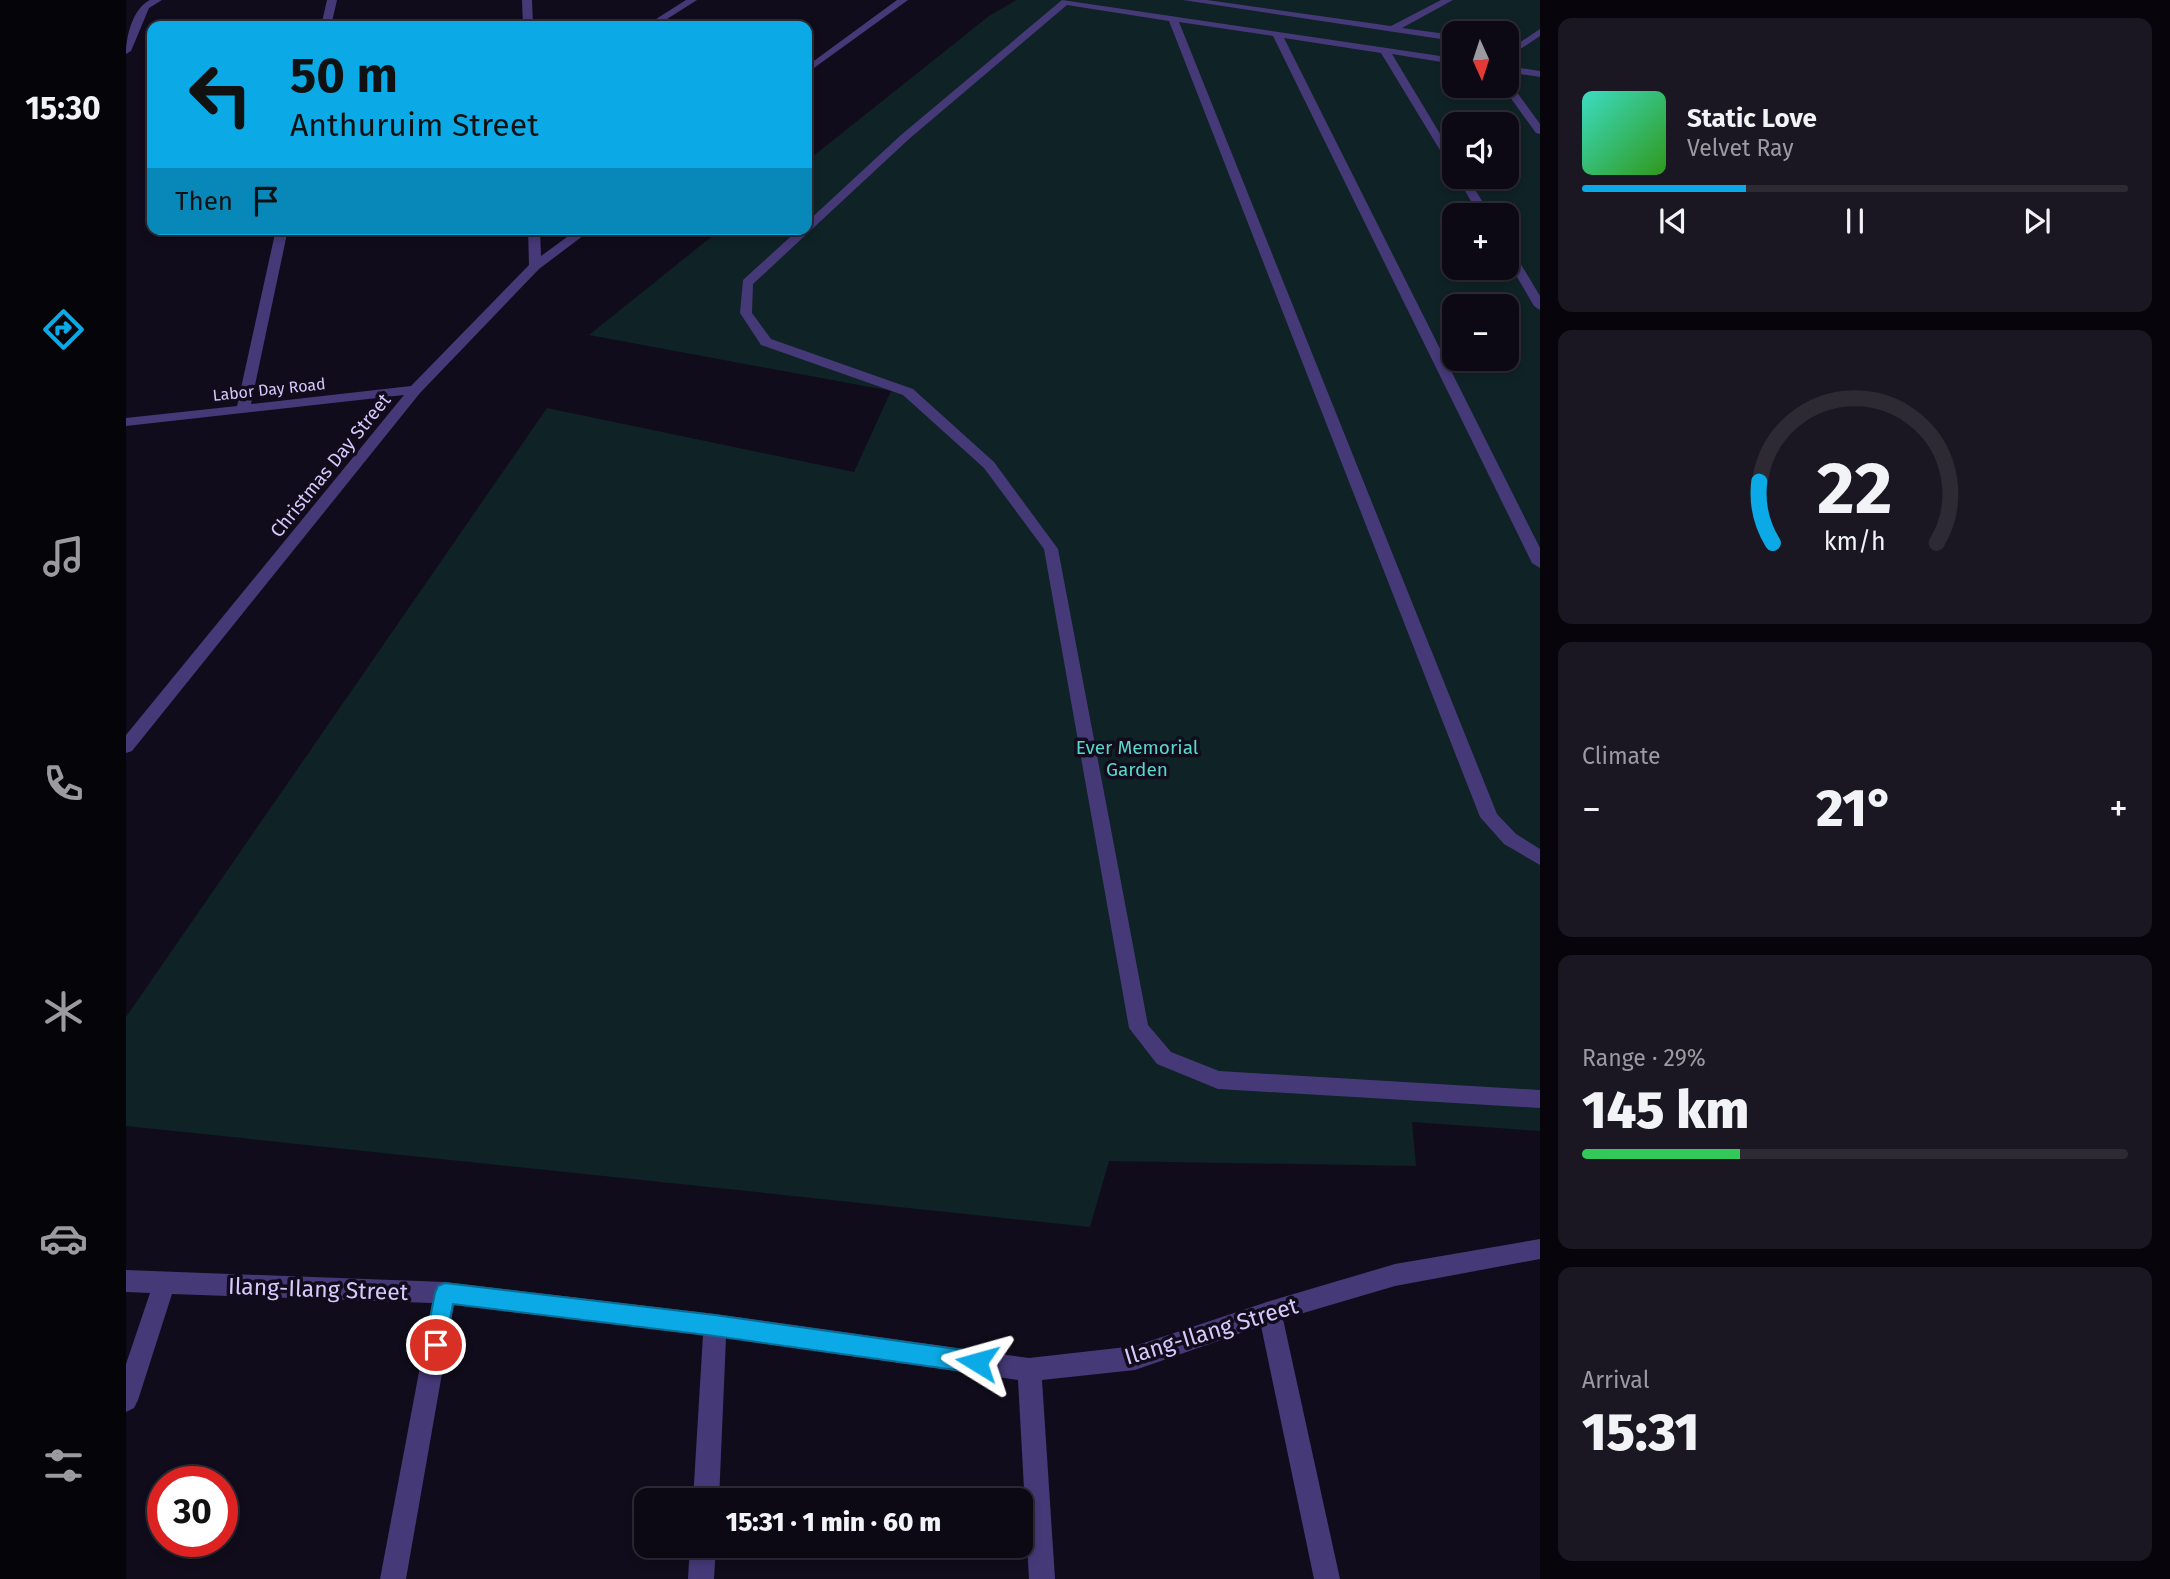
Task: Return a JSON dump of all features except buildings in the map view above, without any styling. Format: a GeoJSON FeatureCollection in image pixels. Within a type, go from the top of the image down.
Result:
{"type":"FeatureCollection","features":[{"type":"Feature","properties":{"kind":"street"},"geometry":{"type":"LineString","coordinates":[[126,51],[145,6],[158,0]]}},
{"type":"Feature","properties":{"kind":"street"},"geometry":{"type":"LineString","coordinates":[[327,21],[332,0]]}},
{"type":"Feature","properties":{"kind":"street"},"geometry":{"type":"LineString","coordinates":[[527,0],[528,21]]}},
{"type":"Feature","properties":{"kind":"street"},"geometry":{"type":"LineString","coordinates":[[658,21],[692,0]]}},
{"type":"Feature","properties":{"kind":"street"},"geometry":{"type":"LineString","coordinates":[[812,66],[903,0]]}},
{"type":"Feature","properties":{"kind":"street"},"geometry":{"type":"LineString","coordinates":[[1188,0],[1442,36]]}},
{"type":"Feature","properties":{"kind":"street"},"geometry":{"type":"LineString","coordinates":[[1267,11],[1290,0]]}},
{"type":"Feature","properties":{"kind":"street"},"geometry":{"type":"LineString","coordinates":[[1393,29],[1448,0]]}},
{"type":"Feature","properties":{"kind":"street"},"geometry":{"type":"LineString","coordinates":[[812,223],[905,137],[1067,1],[1442,59]]}},
{"type":"Feature","properties":{"kind":"street"},"geometry":{"type":"LineString","coordinates":[[1173,18],[1489,817],[1510,839],[1540,858]]}},
{"type":"Feature","properties":{"kind":"street"},"geometry":{"type":"LineString","coordinates":[[1519,42],[1540,33]]}},
{"type":"Feature","properties":{"kind":"street"},"geometry":{"type":"LineString","coordinates":[[1279,36],[1540,563]]}},
{"type":"Feature","properties":{"kind":"street"},"geometry":{"type":"LineString","coordinates":[[1519,47],[1540,50]]}},
{"type":"Feature","properties":{"kind":"street"},"geometry":{"type":"LineString","coordinates":[[1385,51],[1442,144]]}},
{"type":"Feature","properties":{"kind":"street"},"geometry":{"type":"LineString","coordinates":[[1519,71],[1540,74]]}},
{"type":"Feature","properties":{"kind":"street"},"geometry":{"type":"LineString","coordinates":[[1516,98],[1540,131]]}},
{"type":"Feature","properties":{"kind":"street"},"geometry":{"type":"LineString","coordinates":[[243,409],[281,235]]}},
{"type":"Feature","properties":{"kind":"street"},"geometry":{"type":"LineString","coordinates":[[534,235],[535,266]]}},
{"type":"Feature","properties":{"kind":"street","name":"Christmas Day Street"},"geometry":{"type":"LineString","coordinates":[[126,747],[415,390],[535,266],[578,235]]}},
{"type":"Feature","properties":{"kind":"street"},"geometry":{"type":"LineString","coordinates":[[799,235],[747,283],[746,313],[766,342],[908,392],[989,465],[1051,550],[1139,1028],[1164,1058],[1218,1080],[1540,1100]]}},
{"type":"Feature","properties":{"kind":"street"},"geometry":{"type":"LineString","coordinates":[[1519,271],[1540,306]]}},
{"type":"Feature","properties":{"kind":"street","name":"Labor Day Road"},"geometry":{"type":"LineString","coordinates":[[126,422],[415,390]]}},
{"type":"Feature","properties":{"kind":"street","name":"Ilang-Ilang Street"},"geometry":{"type":"LineString","coordinates":[[126,1281],[445,1293],[715,1325],[1029,1370],[1135,1358],[1270,1312],[1395,1275],[1540,1250]]}},
{"type":"Feature","properties":{"kind":"street"},"geometry":{"type":"LineString","coordinates":[[126,1400],[164,1284]]}},
{"type":"Feature","properties":{"kind":"street"},"geometry":{"type":"LineString","coordinates":[[393,1579],[445,1293]]}},
{"type":"Feature","properties":{"kind":"street"},"geometry":{"type":"LineString","coordinates":[[1270,1312],[1327,1579]]}},
{"type":"Feature","properties":{"kind":"street"},"geometry":{"type":"LineString","coordinates":[[707,1488],[715,1325]]}},
{"type":"Feature","properties":{"kind":"street"},"geometry":{"type":"LineString","coordinates":[[1029,1370],[1042,1579]]}},
{"type":"Feature","properties":{"kind":"street"},"geometry":{"type":"LineString","coordinates":[[701,1579],[702,1558]]}},
{"type":"Feature","properties":{"kind":"green space","name":"Ever Memorial Garden"},"geometry":{"type":"Polygon","coordinates":[[[1016,0],[1540,0],[1540,1131],[1412,1122],[1416,1166],[1109,1161],[1090,1227],[126,1126],[126,1017],[547,408],[854,472],[891,391],[589,335],[714,235],[812,235],[812,157],[989,16],[1016,0]]]}},
{"type":"Feature","properties":{"kind":"route"},"geometry":{"type":"LineString","coordinates":[[436,1345],[445,1293],[715,1325],[977,1362]]}}]}
